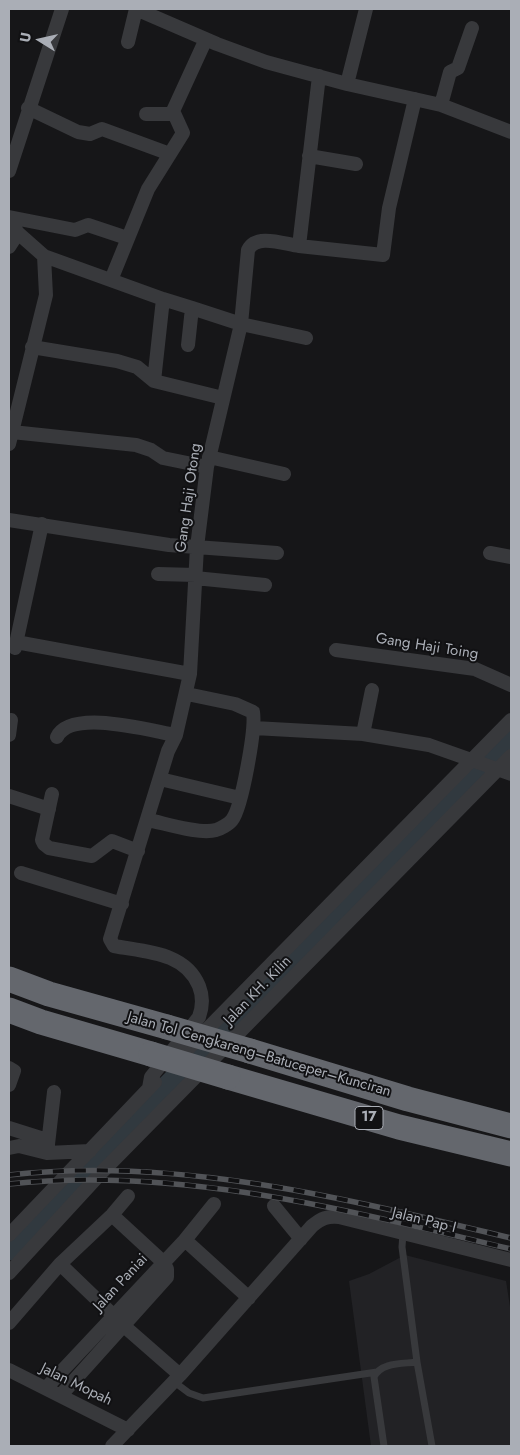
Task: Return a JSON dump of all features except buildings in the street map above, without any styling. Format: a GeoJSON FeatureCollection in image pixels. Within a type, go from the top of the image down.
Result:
{"type":"FeatureCollection","features":[{"type":"Feature","properties":{"kind":"highway","name":"Jalan Tol Cengkareng–Batuceper–Kunciran"},"geometry":{"type":"LineString","coordinates":[[9,979],[49,994],[250,1051],[408,1099],[511,1126]]}},
{"type":"Feature","properties":{"kind":"highway","name":"Jalan Tol Cengkareng–Batuceper–Kunciran"},"geometry":{"type":"LineString","coordinates":[[9,1010],[41,1022],[400,1127],[511,1154]]}},
{"type":"Feature","properties":{"kind":"street"},"geometry":{"type":"LineString","coordinates":[[9,171],[14,137],[28,108],[62,9]]}},
{"type":"Feature","properties":{"kind":"street"},"geometry":{"type":"LineString","coordinates":[[128,42],[136,9],[160,14],[206,39],[266,62],[347,84],[441,105],[462,111],[494,127],[511,132]]}},
{"type":"Feature","properties":{"kind":"street"},"geometry":{"type":"LineString","coordinates":[[347,84],[366,9]]}},
{"type":"Feature","properties":{"kind":"street"},"geometry":{"type":"LineString","coordinates":[[441,105],[450,72],[458,68],[472,28]]}},
{"type":"Feature","properties":{"kind":"street"},"geometry":{"type":"LineString","coordinates":[[146,114],[169,114],[173,112],[206,39]]}},
{"type":"Feature","properties":{"kind":"street"},"geometry":{"type":"LineString","coordinates":[[299,246],[318,76]]}},
{"type":"Feature","properties":{"kind":"street","name":"Gang Haji Otong"},"geometry":{"type":"LineString","coordinates":[[149,1088],[151,1077],[200,1017],[202,994],[195,977],[185,965],[171,957],[111,944],[110,939],[168,751],[176,735],[187,694],[190,674],[197,548],[208,462],[241,324],[250,247],[260,240],[383,255],[390,199],[415,99]]}},
{"type":"Feature","properties":{"kind":"street"},"geometry":{"type":"LineString","coordinates":[[28,108],[78,132],[90,134],[102,129],[170,154]]}},
{"type":"Feature","properties":{"kind":"street"},"geometry":{"type":"LineString","coordinates":[[111,280],[148,189],[183,133],[173,112]]}},
{"type":"Feature","properties":{"kind":"street"},"geometry":{"type":"LineString","coordinates":[[309,156],[356,164]]}},
{"type":"Feature","properties":{"kind":"street"},"geometry":{"type":"LineString","coordinates":[[9,217],[75,230],[88,225],[127,238]]}},
{"type":"Feature","properties":{"kind":"street"},"geometry":{"type":"LineString","coordinates":[[9,221],[18,233],[44,256],[163,299],[241,324],[306,338]]}},
{"type":"Feature","properties":{"kind":"street"},"geometry":{"type":"LineString","coordinates":[[9,247],[18,233]]}},
{"type":"Feature","properties":{"kind":"street"},"geometry":{"type":"LineString","coordinates":[[44,256],[46,295],[10,438],[136,445],[150,450],[163,458],[208,462],[284,474]]}},
{"type":"Feature","properties":{"kind":"street"},"geometry":{"type":"LineString","coordinates":[[154,381],[163,299]]}},
{"type":"Feature","properties":{"kind":"street"},"geometry":{"type":"LineString","coordinates":[[188,345],[192,308]]}},
{"type":"Feature","properties":{"kind":"street"},"geometry":{"type":"LineString","coordinates":[[32,347],[117,361],[137,368],[154,381],[223,398]]}},
{"type":"Feature","properties":{"kind":"street"},"geometry":{"type":"LineString","coordinates":[[9,520],[197,548],[277,553]]}},
{"type":"Feature","properties":{"kind":"street"},"geometry":{"type":"LineString","coordinates":[[42,524],[16,645],[190,674]]}},
{"type":"Feature","properties":{"kind":"street"},"geometry":{"type":"LineString","coordinates":[[490,552],[511,557]]}},
{"type":"Feature","properties":{"kind":"street"},"geometry":{"type":"LineString","coordinates":[[158,574],[196,576],[265,585]]}},
{"type":"Feature","properties":{"kind":"street","name":"Gang Haji Toing"},"geometry":{"type":"LineString","coordinates":[[336,650],[475,670],[511,685]]}},
{"type":"Feature","properties":{"kind":"street"},"geometry":{"type":"LineString","coordinates":[[363,734],[372,690]]}},
{"type":"Feature","properties":{"kind":"street"},"geometry":{"type":"LineString","coordinates":[[148,820],[206,832],[216,830],[232,821],[240,798],[254,728],[253,712],[245,708],[187,694]]}},
{"type":"Feature","properties":{"kind":"street"},"geometry":{"type":"LineString","coordinates":[[9,734],[11,720]]}},
{"type":"Feature","properties":{"kind":"street","name":"Jalan KH. Kilin"},"geometry":{"type":"LineString","coordinates":[[9,1235],[149,1088],[473,761],[511,720]]}},
{"type":"Feature","properties":{"kind":"street"},"geometry":{"type":"LineString","coordinates":[[57,737],[64,728],[94,721],[176,735]]}},
{"type":"Feature","properties":{"kind":"street"},"geometry":{"type":"LineString","coordinates":[[254,728],[363,734],[429,745],[500,769]]}},
{"type":"Feature","properties":{"kind":"street","name":"Jalan KH. Kilin"},"geometry":{"type":"LineString","coordinates":[[9,1273],[101,1173],[511,756]]}},
{"type":"Feature","properties":{"kind":"street"},"geometry":{"type":"LineString","coordinates":[[160,779],[240,798]]}},
{"type":"Feature","properties":{"kind":"street"},"geometry":{"type":"LineString","coordinates":[[52,794],[42,840],[50,848],[89,856],[112,841],[138,851]]}},
{"type":"Feature","properties":{"kind":"street"},"geometry":{"type":"LineString","coordinates":[[9,796],[49,809]]}},
{"type":"Feature","properties":{"kind":"street"},"geometry":{"type":"LineString","coordinates":[[21,873],[122,904]]}},
{"type":"Feature","properties":{"kind":"street"},"geometry":{"type":"LineString","coordinates":[[9,1068],[14,1070],[9,1085]]}},
{"type":"Feature","properties":{"kind":"street"},"geometry":{"type":"LineString","coordinates":[[47,1147],[54,1092]]}},
{"type":"Feature","properties":{"kind":"street"},"geometry":{"type":"LineString","coordinates":[[9,1128],[47,1147]]}},
{"type":"Feature","properties":{"kind":"street"},"geometry":{"type":"LineString","coordinates":[[9,1148],[19,1146],[47,1147],[90,1151]]}},
{"type":"Feature","properties":{"kind":"street"},"geometry":{"type":"LineString","coordinates":[[9,1323],[60,1264],[112,1215],[128,1196]]}},
{"type":"Feature","properties":{"kind":"street"},"geometry":{"type":"LineString","coordinates":[[112,1215],[164,1262],[185,1240],[214,1204]]}},
{"type":"Feature","properties":{"kind":"street"},"geometry":{"type":"LineString","coordinates":[[112,1446],[302,1239],[274,1206]]}},
{"type":"Feature","properties":{"kind":"street","name":"Jalan Pap I"},"geometry":{"type":"LineString","coordinates":[[302,1239],[312,1226],[328,1216],[511,1260]]}},
{"type":"Feature","properties":{"kind":"street"},"geometry":{"type":"LineString","coordinates":[[185,1240],[249,1298]]}},
{"type":"Feature","properties":{"kind":"street","name":"Jalan Paniai"},"geometry":{"type":"LineString","coordinates":[[46,1388],[164,1262],[167,1269],[167,1277],[62,1395]]}},
{"type":"Feature","properties":{"kind":"street"},"geometry":{"type":"LineString","coordinates":[[60,1264],[113,1315]]}},
{"type":"Feature","properties":{"kind":"street"},"geometry":{"type":"LineString","coordinates":[[124,1326],[176,1378]]}},
{"type":"Feature","properties":{"kind":"street","name":"Jalan Mopah"},"geometry":{"type":"LineString","coordinates":[[9,1370],[62,1395],[128,1430]]}},
{"type":"Feature","properties":{"kind":"lane"},"geometry":{"type":"LineString","coordinates":[[403,1233],[402,1246],[417,1362],[432,1446]]}},
{"type":"Feature","properties":{"kind":"lane"},"geometry":{"type":"LineString","coordinates":[[176,1378],[189,1393],[203,1398],[377,1372],[390,1365],[417,1362]]}},
{"type":"Feature","properties":{"kind":"lane"},"geometry":{"type":"LineString","coordinates":[[377,1372],[374,1382],[384,1446]]}},
{"type":"Feature","properties":{"kind":"shaded area"},"geometry":{"type":"Polygon","coordinates":[[[405,1255],[506,1281],[511,1313],[511,1446],[371,1446],[349,1281],[369,1274],[405,1255]]]}},
{"type":"Feature","properties":{"kind":"waterway"},"geometry":{"type":"LineString","coordinates":[[9,1250],[60,1195],[511,735]]}},
{"type":"Feature","properties":{"kind":"railway"},"geometry":{"type":"LineString","coordinates":[[9,1175],[73,1171],[136,1171],[199,1176],[325,1196],[511,1238]]}},
{"type":"Feature","properties":{"kind":"railway"},"geometry":{"type":"LineString","coordinates":[[9,1184],[73,1180],[136,1181],[199,1186],[325,1207],[511,1249]]}}]}
